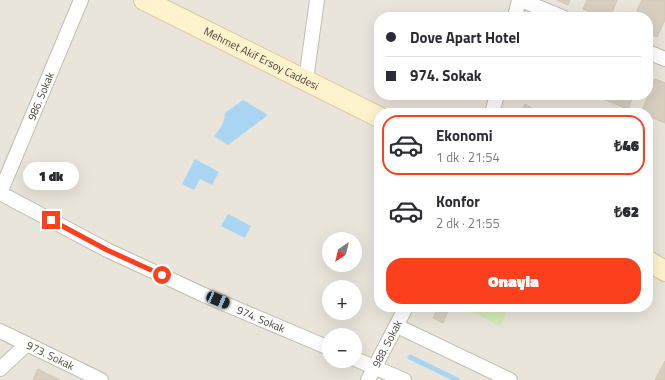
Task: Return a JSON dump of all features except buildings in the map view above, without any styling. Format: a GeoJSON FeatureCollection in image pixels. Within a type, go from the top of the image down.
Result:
{"type":"FeatureCollection","features":[{"type":"Feature","properties":{"kind":"street","name":"986. Sokak"},"geometry":{"type":"LineString","coordinates":[[0,193],[81,0]]}},
{"type":"Feature","properties":{"kind":"street","name":"Mehmet Akif Ersoy Caddesi"},"geometry":{"type":"LineString","coordinates":[[144,0],[374,114]]}},
{"type":"Feature","properties":{"kind":"street"},"geometry":{"type":"LineString","coordinates":[[306,80],[317,0]]}},
{"type":"Feature","properties":{"kind":"street"},"geometry":{"type":"LineString","coordinates":[[516,12],[520,0],[550,12]]}},
{"type":"Feature","properties":{"kind":"street"},"geometry":{"type":"LineString","coordinates":[[653,54],[665,59]]}},
{"type":"Feature","properties":{"kind":"street","name":"974. Sokak"},"geometry":{"type":"LineString","coordinates":[[0,193],[107,250],[204,295],[322,345]]}},
{"type":"Feature","properties":{"kind":"street"},"geometry":{"type":"LineString","coordinates":[[653,265],[665,271]]}},
{"type":"Feature","properties":{"kind":"street","name":"988. Sokak"},"geometry":{"type":"LineString","coordinates":[[368,380],[404,312]]}},
{"type":"Feature","properties":{"kind":"street"},"geometry":{"type":"LineString","coordinates":[[397,326],[510,380]]}},
{"type":"Feature","properties":{"kind":"street","name":"973. Sokak"},"geometry":{"type":"LineString","coordinates":[[0,331],[101,380]]}},
{"type":"Feature","properties":{"kind":"street"},"geometry":{"type":"LineString","coordinates":[[0,369],[27,344]]}},
{"type":"Feature","properties":{"kind":"street"},"geometry":{"type":"LineString","coordinates":[[362,362],[404,380]]}},
{"type":"Feature","properties":{"kind":"shaded area"},"geometry":{"type":"Polygon","coordinates":[[[0,0],[665,0],[665,380],[0,380],[0,0]]]}},
{"type":"Feature","properties":{"kind":"green space"},"geometry":{"type":"Polygon","coordinates":[[[473,312],[507,312],[500,326],[473,312]]]}},
{"type":"Feature","properties":{"kind":"water"},"geometry":{"type":"Polygon","coordinates":[[[243,100],[268,115],[228,145],[214,136],[222,126],[225,113],[243,100]]]}},
{"type":"Feature","properties":{"kind":"water"},"geometry":{"type":"Polygon","coordinates":[[[195,159],[219,172],[212,185],[200,179],[194,190],[182,184],[195,159]]]}},
{"type":"Feature","properties":{"kind":"water"},"geometry":{"type":"Polygon","coordinates":[[[228,214],[251,226],[245,238],[221,226],[228,214]]]}},
{"type":"Feature","properties":{"kind":"waterway"},"geometry":{"type":"LineString","coordinates":[[410,357],[457,380]]}},
{"type":"Feature","properties":{"kind":"route"},"geometry":{"type":"LineString","coordinates":[[51,220],[107,250],[162,275]]}}]}
